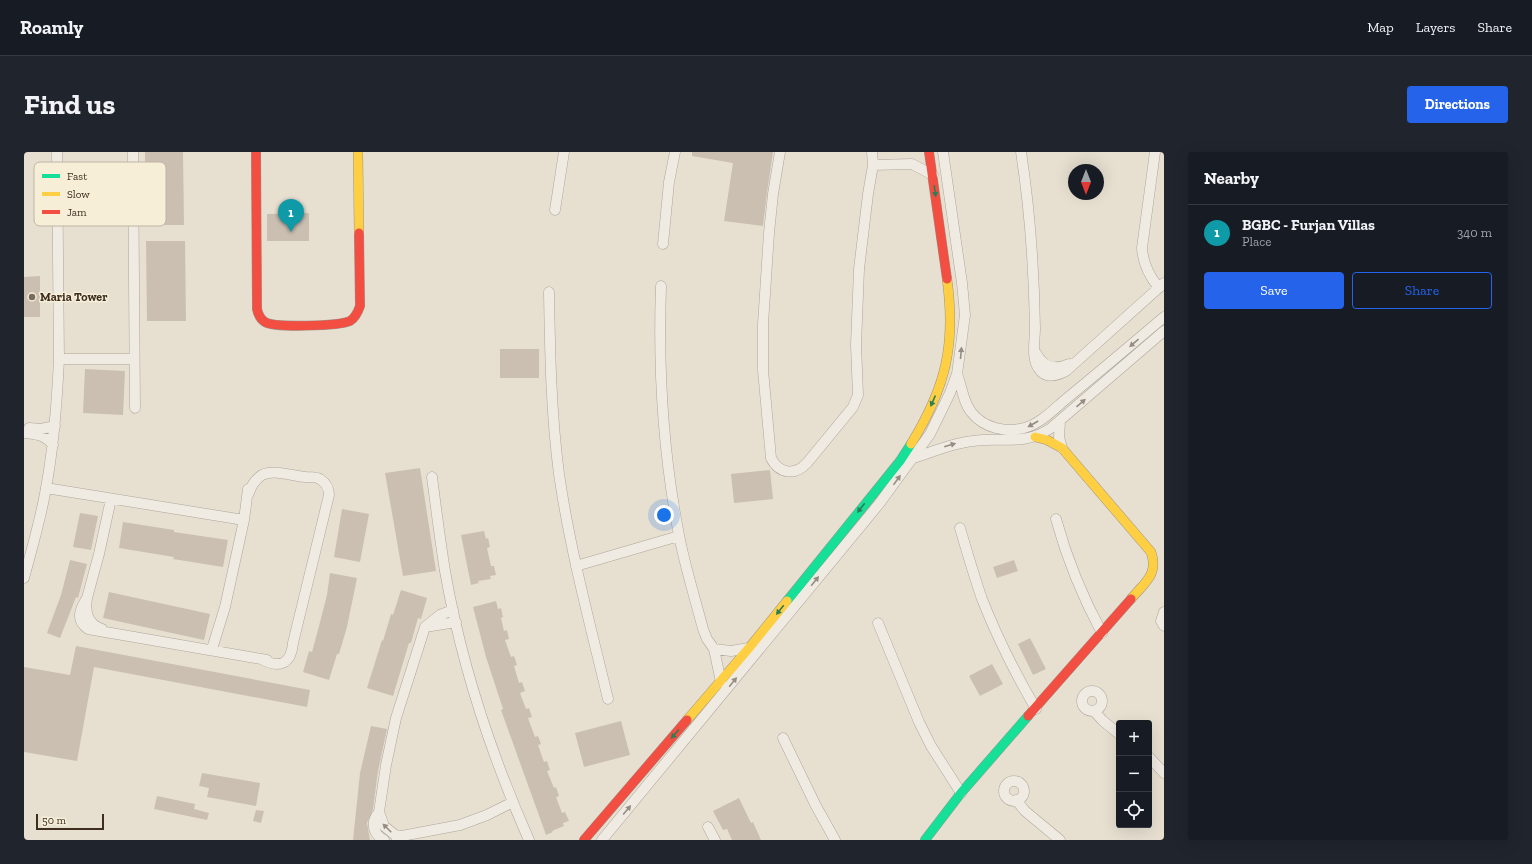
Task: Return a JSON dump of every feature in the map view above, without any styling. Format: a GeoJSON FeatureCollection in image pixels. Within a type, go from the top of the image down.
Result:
{"type":"FeatureCollection","features":[{"type":"Feature","properties":{"kind":"street"},"geometry":{"type":"LineString","coordinates":[[57,152],[57,162]]}},
{"type":"Feature","properties":{"kind":"street"},"geometry":{"type":"LineString","coordinates":[[133,152],[133,162]]}},
{"type":"Feature","properties":{"kind":"street"},"geometry":{"type":"LineString","coordinates":[[256,152],[257,309],[258,314],[262,319],[273,325],[344,324],[355,317],[358,312],[360,298],[358,152]]}},
{"type":"Feature","properties":{"kind":"street"},"geometry":{"type":"LineString","coordinates":[[555,210],[564,152]]}},
{"type":"Feature","properties":{"kind":"street"},"geometry":{"type":"LineString","coordinates":[[663,244],[675,152]]}},
{"type":"Feature","properties":{"kind":"street"},"geometry":{"type":"LineString","coordinates":[[780,152],[773,194],[767,264],[763,324],[763,370],[771,458],[774,464],[784,471],[791,472],[803,468],[856,401],[858,389],[856,345],[859,269],[873,165],[872,152]]}},
{"type":"Feature","properties":{"kind":"street"},"geometry":{"type":"LineString","coordinates":[[912,164],[918,160],[924,152]]}},
{"type":"Feature","properties":{"kind":"street"},"geometry":{"type":"LineString","coordinates":[[584,840],[721,682],[914,442],[935,398],[942,376],[951,330],[948,283],[929,152]]}},
{"type":"Feature","properties":{"kind":"street"},"geometry":{"type":"LineString","coordinates":[[602,840],[874,510],[930,434],[958,374],[965,315],[962,283],[943,152]]}},
{"type":"Feature","properties":{"kind":"street"},"geometry":{"type":"LineString","coordinates":[[1021,152],[1026,186],[1032,270],[1035,350],[1043,363],[1052,368],[1062,367],[1076,361],[1161,285],[1148,273],[1142,248],[1155,152]]}},
{"type":"Feature","properties":{"kind":"street"},"geometry":{"type":"LineString","coordinates":[[873,165],[912,164],[933,176]]}},
{"type":"Feature","properties":{"kind":"street"},"geometry":{"type":"LineString","coordinates":[[24,578],[37,533],[46,488],[55,426],[59,359],[58,226]]}},
{"type":"Feature","properties":{"kind":"street"},"geometry":{"type":"LineString","coordinates":[[133,226],[135,408]]}},
{"type":"Feature","properties":{"kind":"street"},"geometry":{"type":"LineString","coordinates":[[661,286],[659,332],[663,423],[668,469],[679,536],[703,630],[714,649],[721,682]]}},
{"type":"Feature","properties":{"kind":"street"},"geometry":{"type":"LineString","coordinates":[[549,292],[550,382],[554,428],[566,518],[608,699]]}},
{"type":"Feature","properties":{"kind":"street"},"geometry":{"type":"LineString","coordinates":[[958,374],[967,405],[977,418],[986,425],[995,428],[1014,430],[1024,428],[1032,425],[1060,404],[1164,317]]}},
{"type":"Feature","properties":{"kind":"street"},"geometry":{"type":"LineString","coordinates":[[913,458],[962,442],[974,440],[1009,441],[1035,437],[1051,428],[1164,331]]}},
{"type":"Feature","properties":{"kind":"street"},"geometry":{"type":"LineString","coordinates":[[59,359],[134,359]]}},
{"type":"Feature","properties":{"kind":"street"},"geometry":{"type":"LineString","coordinates":[[1060,420],[1059,437],[1062,448]]}},
{"type":"Feature","properties":{"kind":"street"},"geometry":{"type":"LineString","coordinates":[[24,427],[41,428],[55,426]]}},
{"type":"Feature","properties":{"kind":"street"},"geometry":{"type":"LineString","coordinates":[[24,433],[46,437],[53,445]]}},
{"type":"Feature","properties":{"kind":"street"},"geometry":{"type":"LineString","coordinates":[[925,840],[961,793],[1102,633],[1152,574],[1154,568],[1151,552],[1062,448],[1047,440],[1035,437]]}},
{"type":"Feature","properties":{"kind":"street"},"geometry":{"type":"LineString","coordinates":[[111,498],[99,554],[87,598],[86,611],[90,621],[96,626],[109,631],[261,659],[275,660],[283,656],[293,643],[315,558],[325,511],[324,497],[321,488],[307,477],[279,473],[265,474],[252,484],[248,495],[244,520],[224,607],[212,649]]}},
{"type":"Feature","properties":{"kind":"street"},"geometry":{"type":"LineString","coordinates":[[432,477],[446,571],[456,622],[477,701],[490,742],[528,840]]}},
{"type":"Feature","properties":{"kind":"street"},"geometry":{"type":"LineString","coordinates":[[46,488],[244,520]]}},
{"type":"Feature","properties":{"kind":"street"},"geometry":{"type":"LineString","coordinates":[[1056,518],[1064,548],[1075,577],[1087,606],[1102,633]]}},
{"type":"Feature","properties":{"kind":"street"},"geometry":{"type":"LineString","coordinates":[[960,528],[993,626],[1009,661],[1036,709]]}},
{"type":"Feature","properties":{"kind":"street"},"geometry":{"type":"LineString","coordinates":[[576,566],[679,536]]}},
{"type":"Feature","properties":{"kind":"street"},"geometry":{"type":"LineString","coordinates":[[384,840],[376,834],[373,835],[374,819],[379,812],[386,765],[396,718],[426,627],[440,615],[453,610]]}},
{"type":"Feature","properties":{"kind":"street"},"geometry":{"type":"LineString","coordinates":[[1164,612],[1161,621],[1164,626]]}},
{"type":"Feature","properties":{"kind":"street"},"geometry":{"type":"LineString","coordinates":[[426,627],[456,622]]}},
{"type":"Feature","properties":{"kind":"street"},"geometry":{"type":"LineString","coordinates":[[878,623],[918,722],[931,746],[961,793]]}},
{"type":"Feature","properties":{"kind":"street"},"geometry":{"type":"LineString","coordinates":[[714,649],[731,652],[749,648]]}},
{"type":"Feature","properties":{"kind":"street"},"geometry":{"type":"LineString","coordinates":[[1094,711],[1116,732]]}},
{"type":"Feature","properties":{"kind":"street"},"geometry":{"type":"LineString","coordinates":[[783,738],[816,806],[835,840]]}},
{"type":"Feature","properties":{"kind":"street"},"geometry":{"type":"LineString","coordinates":[[1152,760],[1164,773]]}},
{"type":"Feature","properties":{"kind":"street"},"geometry":{"type":"LineString","coordinates":[[1016,800],[1026,812],[1060,840]]}},
{"type":"Feature","properties":{"kind":"street"},"geometry":{"type":"LineString","coordinates":[[379,812],[384,826],[400,838],[460,825],[487,815],[513,802]]}},
{"type":"Feature","properties":{"kind":"street"},"geometry":{"type":"LineString","coordinates":[[708,827],[715,840]]}},
{"type":"Feature","properties":{"kind":"building"},"geometry":{"type":"Polygon","coordinates":[[[145,152],[183,152],[184,225],[166,225],[166,162],[145,162],[145,152]]]}},
{"type":"Feature","properties":{"kind":"building"},"geometry":{"type":"Polygon","coordinates":[[[692,152],[773,152],[763,226],[724,221],[733,163],[692,156],[692,152]]]}},
{"type":"Feature","properties":{"kind":"building"},"geometry":{"type":"Polygon","coordinates":[[[309,213],[309,241],[267,241],[267,214],[309,213]]]}},
{"type":"Feature","properties":{"kind":"building"},"geometry":{"type":"Polygon","coordinates":[[[146,241],[185,241],[186,321],[147,321],[146,241]]]}},
{"type":"Feature","properties":{"kind":"building","name":"Maria Tower"},"geometry":{"type":"Polygon","coordinates":[[[40,276],[40,317],[24,317],[24,277],[40,276]]]}},
{"type":"Feature","properties":{"kind":"building"},"geometry":{"type":"Polygon","coordinates":[[[500,349],[539,349],[539,378],[500,378],[500,349]]]}},
{"type":"Feature","properties":{"kind":"building"},"geometry":{"type":"Polygon","coordinates":[[[85,369],[125,371],[123,415],[83,413],[85,369]]]}},
{"type":"Feature","properties":{"kind":"building"},"geometry":{"type":"Polygon","coordinates":[[[420,468],[436,571],[403,576],[385,473],[420,468]]]}},
{"type":"Feature","properties":{"kind":"building"},"geometry":{"type":"Polygon","coordinates":[[[770,470],[773,499],[734,503],[731,474],[770,470]]]}},
{"type":"Feature","properties":{"kind":"building"},"geometry":{"type":"Polygon","coordinates":[[[342,509],[369,514],[360,562],[334,557],[342,509]]]}},
{"type":"Feature","properties":{"kind":"building"},"geometry":{"type":"Polygon","coordinates":[[[80,513],[98,516],[91,550],[73,547],[80,513]]]}},
{"type":"Feature","properties":{"kind":"building"},"geometry":{"type":"Polygon","coordinates":[[[123,522],[174,530],[174,532],[228,540],[223,567],[119,548],[123,522]]]}},
{"type":"Feature","properties":{"kind":"building"},"geometry":{"type":"Polygon","coordinates":[[[484,531],[486,539],[488,538],[490,547],[487,548],[491,566],[494,566],[496,575],[490,576],[491,579],[478,581],[479,583],[471,585],[461,535],[484,531]]]}},
{"type":"Feature","properties":{"kind":"building"},"geometry":{"type":"Polygon","coordinates":[[[70,560],[87,564],[78,598],[76,597],[60,638],[47,633],[61,595],[70,560]]]}},
{"type":"Feature","properties":{"kind":"building"},"geometry":{"type":"Polygon","coordinates":[[[1014,560],[1018,571],[997,578],[993,567],[1014,560]]]}},
{"type":"Feature","properties":{"kind":"building"},"geometry":{"type":"Polygon","coordinates":[[[330,573],[357,578],[347,627],[329,680],[303,672],[309,651],[312,652],[327,595],[330,573]]]}},
{"type":"Feature","properties":{"kind":"building"},"geometry":{"type":"Polygon","coordinates":[[[401,590],[427,598],[421,619],[418,618],[411,643],[409,643],[393,696],[367,688],[391,614],[393,615],[401,590]]]}},
{"type":"Feature","properties":{"kind":"building"},"geometry":{"type":"Polygon","coordinates":[[[109,592],[210,614],[204,640],[103,618],[109,592]]]}},
{"type":"Feature","properties":{"kind":"building"},"geometry":{"type":"Polygon","coordinates":[[[496,601],[498,609],[501,608],[503,617],[501,618],[504,631],[507,630],[509,639],[505,640],[511,657],[514,656],[517,665],[514,666],[519,683],[522,682],[525,691],[520,693],[526,709],[529,708],[532,717],[528,718],[535,737],[538,736],[541,744],[538,745],[544,762],[547,761],[550,770],[547,771],[554,788],[556,787],[559,796],[556,797],[562,813],[565,812],[569,821],[563,823],[564,826],[546,835],[501,710],[503,709],[486,657],[473,607],[496,601]]]}},
{"type":"Feature","properties":{"kind":"building"},"geometry":{"type":"Polygon","coordinates":[[[1030,638],[1046,669],[1033,675],[1018,644],[1030,638]]]}},
{"type":"Feature","properties":{"kind":"building"},"geometry":{"type":"Polygon","coordinates":[[[76,646],[310,690],[307,707],[94,667],[77,761],[24,752],[24,667],[70,675],[76,646]]]}},
{"type":"Feature","properties":{"kind":"building"},"geometry":{"type":"Polygon","coordinates":[[[992,664],[1003,684],[980,696],[969,676],[992,664]]]}},
{"type":"Feature","properties":{"kind":"building"},"geometry":{"type":"Polygon","coordinates":[[[621,721],[630,755],[584,767],[575,733],[621,721]]]}},
{"type":"Feature","properties":{"kind":"building"},"geometry":{"type":"Polygon","coordinates":[[[371,726],[387,729],[378,771],[373,809],[367,823],[370,840],[353,840],[360,773],[371,726]]]}},
{"type":"Feature","properties":{"kind":"building"},"geometry":{"type":"Polygon","coordinates":[[[202,773],[260,783],[256,806],[207,797],[209,788],[199,786],[202,773]]]}},
{"type":"Feature","properties":{"kind":"building"},"geometry":{"type":"Polygon","coordinates":[[[157,796],[195,804],[194,809],[209,813],[207,820],[154,809],[157,796]]]}},
{"type":"Feature","properties":{"kind":"building"},"geometry":{"type":"Polygon","coordinates":[[[739,798],[751,823],[753,822],[761,840],[732,840],[727,829],[723,830],[713,811],[739,798]]]}},
{"type":"Feature","properties":{"kind":"building"},"geometry":{"type":"Polygon","coordinates":[[[256,810],[264,811],[261,823],[253,821],[256,810]]]}},
{"type":"Feature","properties":{"kind":"traffic: fast"},"geometry":{"type":"LineString","coordinates":[[787,601],[900,461],[911,444]]}},
{"type":"Feature","properties":{"kind":"traffic: fast"},"geometry":{"type":"LineString","coordinates":[[925,840],[961,793],[1028,716]]}},
{"type":"Feature","properties":{"kind":"traffic: slow"},"geometry":{"type":"LineString","coordinates":[[358,152],[359,233]]}},
{"type":"Feature","properties":{"kind":"traffic: slow"},"geometry":{"type":"LineString","coordinates":[[911,444],[933,403],[946,365],[950,325],[947,279]]}},
{"type":"Feature","properties":{"kind":"traffic: slow"},"geometry":{"type":"LineString","coordinates":[[1035,437],[1047,440],[1062,448],[1151,552],[1153,560],[1152,573],[1131,599]]}},
{"type":"Feature","properties":{"kind":"traffic: slow"},"geometry":{"type":"LineString","coordinates":[[687,720],[787,601]]}},
{"type":"Feature","properties":{"kind":"traffic: jam"},"geometry":{"type":"LineString","coordinates":[[256,152],[257,309],[263,321],[271,324],[307,326],[344,323],[352,320],[360,306],[359,233]]}},
{"type":"Feature","properties":{"kind":"traffic: jam"},"geometry":{"type":"LineString","coordinates":[[929,152],[947,279]]}},
{"type":"Feature","properties":{"kind":"traffic: jam"},"geometry":{"type":"LineString","coordinates":[[1028,716],[1131,599]]}},
{"type":"Feature","properties":{"kind":"traffic: jam"},"geometry":{"type":"LineString","coordinates":[[584,840],[687,720]]}},
{"type":"Feature","properties":{"kind":"place","name":"BGBC - Furjan Villas"},"geometry":{"type":"Point","coordinates":[291,232]}},
{"type":"Feature","properties":{"kind":"place","name":"Maria Tower"},"geometry":{"type":"Point","coordinates":[32,297]}}]}
